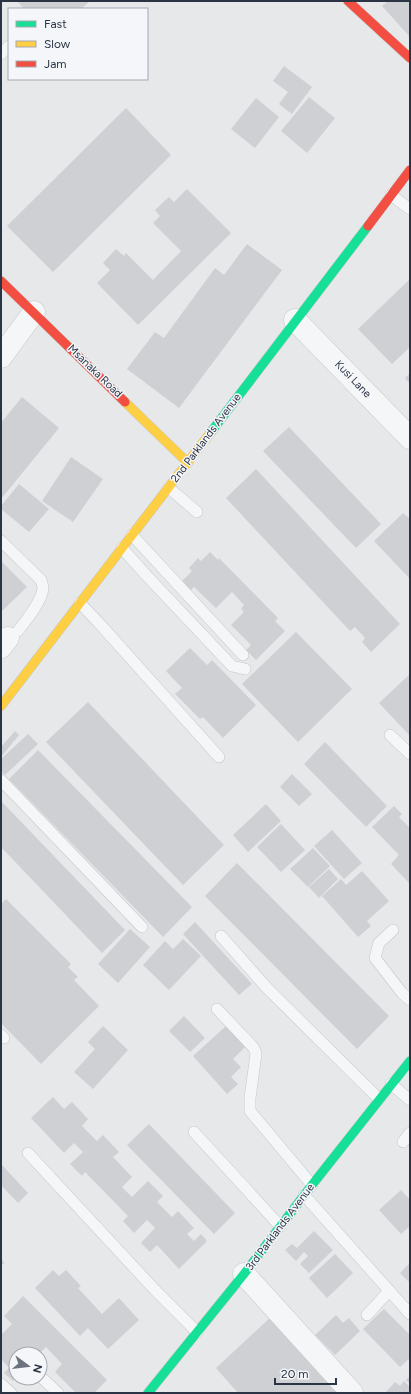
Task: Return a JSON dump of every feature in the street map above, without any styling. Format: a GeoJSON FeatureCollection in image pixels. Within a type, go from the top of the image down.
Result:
{"type":"FeatureCollection","features":[{"type":"Feature","properties":{"kind":"street"},"geometry":{"type":"LineString","coordinates":[[348,1],[410,58]]}},
{"type":"Feature","properties":{"kind":"street","name":"2nd Parklands Avenue"},"geometry":{"type":"LineString","coordinates":[[3,700],[169,488],[410,170]]}},
{"type":"Feature","properties":{"kind":"street","name":"Msanaka Road"},"geometry":{"type":"LineString","coordinates":[[1,281],[188,463]]}},
{"type":"Feature","properties":{"kind":"street"},"geometry":{"type":"LineString","coordinates":[[1,357],[34,312]]}},
{"type":"Feature","properties":{"kind":"street","name":"Kusi Lane"},"geometry":{"type":"LineString","coordinates":[[296,320],[410,438]]}},
{"type":"Feature","properties":{"kind":"street","name":"3rd Parklands Avenue"},"geometry":{"type":"LineString","coordinates":[[148,1393],[244,1274],[410,1061]]}},
{"type":"Feature","properties":{"kind":"street"},"geometry":{"type":"LineString","coordinates":[[244,1274],[352,1393]]}},
{"type":"Feature","properties":{"kind":"lane"},"geometry":{"type":"LineString","coordinates":[[391,195],[410,209]]}},
{"type":"Feature","properties":{"kind":"lane"},"geometry":{"type":"LineString","coordinates":[[169,488],[197,512]]}},
{"type":"Feature","properties":{"kind":"lane"},"geometry":{"type":"LineString","coordinates":[[132,535],[243,654]]}},
{"type":"Feature","properties":{"kind":"lane"},"geometry":{"type":"LineString","coordinates":[[1,541],[41,580],[43,589],[40,598],[30,615],[9,639]]}},
{"type":"Feature","properties":{"kind":"lane"},"geometry":{"type":"LineString","coordinates":[[122,548],[232,666],[245,669]]}},
{"type":"Feature","properties":{"kind":"lane"},"geometry":{"type":"LineString","coordinates":[[80,603],[219,756]]}},
{"type":"Feature","properties":{"kind":"lane"},"geometry":{"type":"LineString","coordinates":[[390,735],[410,754]]}},
{"type":"Feature","properties":{"kind":"lane"},"geometry":{"type":"LineString","coordinates":[[1,780],[142,927]]}},
{"type":"Feature","properties":{"kind":"lane"},"geometry":{"type":"LineString","coordinates":[[393,930],[379,943],[375,958],[402,993],[410,1000]]}},
{"type":"Feature","properties":{"kind":"lane"},"geometry":{"type":"LineString","coordinates":[[221,936],[266,988],[379,1099]]}},
{"type":"Feature","properties":{"kind":"lane"},"geometry":{"type":"LineString","coordinates":[[217,1009],[254,1048],[256,1054],[250,1098],[250,1111],[312,1185]]}},
{"type":"Feature","properties":{"kind":"lane"},"geometry":{"type":"LineString","coordinates":[[391,1084],[410,1100]]}},
{"type":"Feature","properties":{"kind":"lane"},"geometry":{"type":"LineString","coordinates":[[194,1132],[280,1226]]}},
{"type":"Feature","properties":{"kind":"lane"},"geometry":{"type":"LineString","coordinates":[[28,1153],[155,1290],[197,1332]]}},
{"type":"Feature","properties":{"kind":"lane"},"geometry":{"type":"LineString","coordinates":[[304,1196],[410,1314]]}},
{"type":"Feature","properties":{"kind":"lane"},"geometry":{"type":"LineString","coordinates":[[367,1315],[389,1291]]}},
{"type":"Feature","properties":{"kind":"lane"},"geometry":{"type":"LineString","coordinates":[[1,1384],[11,1393]]}},
{"type":"Feature","properties":{"kind":"lane"},"geometry":{"type":"LineString","coordinates":[[48,1384],[58,1393]]}},
{"type":"Feature","properties":{"kind":"building"},"geometry":{"type":"Polygon","coordinates":[[[17,1],[90,1],[82,8],[23,8],[17,1]]]}},
{"type":"Feature","properties":{"kind":"building"},"geometry":{"type":"Polygon","coordinates":[[[388,1],[410,1],[410,37],[382,6],[388,1]]]}},
{"type":"Feature","properties":{"kind":"building"},"geometry":{"type":"Polygon","coordinates":[[[284,66],[312,87],[292,114],[279,104],[288,92],[273,81],[284,66]]]}},
{"type":"Feature","properties":{"kind":"building"},"geometry":{"type":"Polygon","coordinates":[[[309,97],[335,118],[307,153],[281,131],[309,97]]]}},
{"type":"Feature","properties":{"kind":"building"},"geometry":{"type":"Polygon","coordinates":[[[256,98],[279,117],[255,148],[231,129],[256,98]]]}},
{"type":"Feature","properties":{"kind":"building"},"geometry":{"type":"Polygon","coordinates":[[[126,108],[171,155],[53,272],[7,226],[126,108]]]}},
{"type":"Feature","properties":{"kind":"building"},"geometry":{"type":"Polygon","coordinates":[[[187,189],[231,233],[138,325],[97,283],[110,270],[103,263],[116,249],[124,256],[126,253],[153,280],[181,251],[153,223],[160,216],[155,210],[169,197],[174,202],[187,189]]]}},
{"type":"Feature","properties":{"kind":"building"},"geometry":{"type":"Polygon","coordinates":[[[247,244],[282,270],[179,408],[127,369],[155,332],[164,338],[215,268],[224,275],[247,244]]]}},
{"type":"Feature","properties":{"kind":"building"},"geometry":{"type":"Polygon","coordinates":[[[410,279],[410,347],[392,364],[358,329],[410,279]]]}},
{"type":"Feature","properties":{"kind":"building"},"geometry":{"type":"Polygon","coordinates":[[[410,373],[410,384],[405,378],[410,373]]]}},
{"type":"Feature","properties":{"kind":"building"},"geometry":{"type":"Polygon","coordinates":[[[22,397],[59,428],[1,499],[1,423],[22,397]]]}},
{"type":"Feature","properties":{"kind":"building"},"geometry":{"type":"Polygon","coordinates":[[[289,427],[381,524],[356,548],[263,451],[289,427]]]}},
{"type":"Feature","properties":{"kind":"building"},"geometry":{"type":"Polygon","coordinates":[[[71,457],[103,479],[73,522],[42,501],[71,457]]]}},
{"type":"Feature","properties":{"kind":"building"},"geometry":{"type":"Polygon","coordinates":[[[256,469],[400,624],[371,652],[362,642],[365,638],[355,627],[350,631],[226,498],[256,469]]]}},
{"type":"Feature","properties":{"kind":"building"},"geometry":{"type":"Polygon","coordinates":[[[19,484],[49,509],[29,532],[1,509],[1,506],[19,484]]]}},
{"type":"Feature","properties":{"kind":"building"},"geometry":{"type":"Polygon","coordinates":[[[403,513],[410,519],[410,579],[374,541],[403,513]]]}},
{"type":"Feature","properties":{"kind":"building"},"geometry":{"type":"Polygon","coordinates":[[[210,552],[218,560],[219,558],[278,618],[275,621],[285,631],[256,660],[246,650],[251,645],[231,625],[244,612],[241,609],[244,605],[232,592],[216,608],[194,587],[191,590],[182,581],[192,571],[189,568],[198,558],[201,561],[210,552]]]}},
{"type":"Feature","properties":{"kind":"building"},"geometry":{"type":"Polygon","coordinates":[[[1,561],[27,587],[1,612],[1,561]]]}},
{"type":"Feature","properties":{"kind":"building"},"geometry":{"type":"Polygon","coordinates":[[[296,632],[352,689],[298,742],[242,684],[296,632]]]}},
{"type":"Feature","properties":{"kind":"building"},"geometry":{"type":"Polygon","coordinates":[[[190,648],[207,665],[212,660],[256,705],[223,738],[203,717],[200,719],[175,694],[182,688],[166,671],[190,648]]]}},
{"type":"Feature","properties":{"kind":"building"},"geometry":{"type":"Polygon","coordinates":[[[410,674],[410,736],[379,703],[410,674]]]}},
{"type":"Feature","properties":{"kind":"building"},"geometry":{"type":"Polygon","coordinates":[[[88,702],[224,845],[183,885],[46,742],[88,702]]]}},
{"type":"Feature","properties":{"kind":"building"},"geometry":{"type":"Polygon","coordinates":[[[15,731],[19,735],[1,757],[1,747],[15,731]]]}},
{"type":"Feature","properties":{"kind":"building"},"geometry":{"type":"Polygon","coordinates":[[[28,734],[38,744],[5,775],[1,771],[1,759],[28,734]]]}},
{"type":"Feature","properties":{"kind":"building"},"geometry":{"type":"Polygon","coordinates":[[[325,742],[387,806],[366,827],[304,764],[325,742]]]}},
{"type":"Feature","properties":{"kind":"building"},"geometry":{"type":"Polygon","coordinates":[[[38,750],[192,907],[163,937],[9,779],[38,750]]]}},
{"type":"Feature","properties":{"kind":"building"},"geometry":{"type":"Polygon","coordinates":[[[292,774],[312,794],[299,806],[280,787],[292,774]]]}},
{"type":"Feature","properties":{"kind":"building"},"geometry":{"type":"Polygon","coordinates":[[[2,802],[125,930],[102,953],[1,847],[2,802]]]}},
{"type":"Feature","properties":{"kind":"building"},"geometry":{"type":"Polygon","coordinates":[[[266,804],[281,821],[248,852],[233,835],[266,804]]]}},
{"type":"Feature","properties":{"kind":"building"},"geometry":{"type":"Polygon","coordinates":[[[394,806],[402,814],[399,817],[410,828],[410,884],[391,864],[399,855],[372,827],[394,806]]]}},
{"type":"Feature","properties":{"kind":"building"},"geometry":{"type":"Polygon","coordinates":[[[281,824],[305,850],[281,872],[257,847],[281,824]]]}},
{"type":"Feature","properties":{"kind":"building"},"geometry":{"type":"Polygon","coordinates":[[[332,830],[362,863],[344,879],[314,846],[332,830]]]}},
{"type":"Feature","properties":{"kind":"building"},"geometry":{"type":"Polygon","coordinates":[[[313,848],[330,866],[308,887],[290,869],[313,848]]]}},
{"type":"Feature","properties":{"kind":"building"},"geometry":{"type":"Polygon","coordinates":[[[237,863],[389,1016],[357,1049],[205,896],[237,863]]]}},
{"type":"Feature","properties":{"kind":"building"},"geometry":{"type":"Polygon","coordinates":[[[329,869],[338,879],[319,898],[309,887],[329,869]]]}},
{"type":"Feature","properties":{"kind":"building"},"geometry":{"type":"Polygon","coordinates":[[[362,871],[389,901],[367,921],[371,926],[358,937],[322,896],[341,879],[346,885],[362,871]]]}},
{"type":"Feature","properties":{"kind":"building"},"geometry":{"type":"Polygon","coordinates":[[[6,899],[71,964],[68,967],[78,977],[74,980],[99,1006],[41,1064],[1,1023],[1,904],[6,899]]]}},
{"type":"Feature","properties":{"kind":"building"},"geometry":{"type":"Polygon","coordinates":[[[195,922],[252,984],[239,995],[183,934],[195,922]]]}},
{"type":"Feature","properties":{"kind":"building"},"geometry":{"type":"Polygon","coordinates":[[[130,929],[150,947],[118,983],[98,964],[130,929]]]}},
{"type":"Feature","properties":{"kind":"building"},"geometry":{"type":"Polygon","coordinates":[[[183,939],[201,956],[169,990],[143,965],[165,941],[173,949],[183,939]]]}},
{"type":"Feature","properties":{"kind":"building"},"geometry":{"type":"Polygon","coordinates":[[[184,1016],[205,1038],[190,1052],[169,1031],[184,1016]]]}},
{"type":"Feature","properties":{"kind":"building"},"geometry":{"type":"Polygon","coordinates":[[[103,1026],[128,1050],[93,1089],[74,1072],[95,1049],[88,1042],[103,1026]]]}},
{"type":"Feature","properties":{"kind":"building"},"geometry":{"type":"Polygon","coordinates":[[[226,1026],[245,1047],[233,1059],[241,1067],[231,1077],[238,1084],[227,1094],[193,1056],[226,1026]]]}},
{"type":"Feature","properties":{"kind":"building"},"geometry":{"type":"Polygon","coordinates":[[[53,1097],[64,1109],[72,1102],[88,1119],[82,1126],[97,1141],[103,1135],[119,1152],[113,1157],[132,1177],[122,1187],[132,1197],[148,1181],[163,1196],[157,1202],[172,1217],[178,1211],[194,1228],[187,1234],[194,1241],[201,1234],[207,1241],[179,1269],[157,1245],[150,1252],[141,1243],[155,1228],[147,1220],[134,1233],[123,1221],[128,1216],[85,1172],[82,1176],[70,1164],[83,1152],[74,1143],[64,1153],[31,1118],[53,1097]]]}},
{"type":"Feature","properties":{"kind":"building"},"geometry":{"type":"Polygon","coordinates":[[[149,1124],[235,1213],[214,1234],[127,1145],[149,1124]]]}},
{"type":"Feature","properties":{"kind":"building"},"geometry":{"type":"Polygon","coordinates":[[[1,1164],[28,1193],[18,1203],[1,1185],[1,1164]]]}},
{"type":"Feature","properties":{"kind":"building"},"geometry":{"type":"Polygon","coordinates":[[[401,1190],[410,1200],[410,1226],[401,1234],[379,1210],[401,1190]]]}},
{"type":"Feature","properties":{"kind":"building"},"geometry":{"type":"Polygon","coordinates":[[[314,1231],[333,1250],[309,1273],[300,1264],[308,1256],[304,1252],[296,1261],[285,1250],[292,1244],[297,1248],[314,1231]]]}},
{"type":"Feature","properties":{"kind":"building"},"geometry":{"type":"Polygon","coordinates":[[[335,1254],[353,1273],[327,1298],[309,1278],[335,1254]]]}},
{"type":"Feature","properties":{"kind":"building"},"geometry":{"type":"Polygon","coordinates":[[[1,1256],[4,1264],[1,1265],[1,1256]]]}},
{"type":"Feature","properties":{"kind":"building"},"geometry":{"type":"Polygon","coordinates":[[[410,1263],[410,1283],[400,1273],[410,1263]]]}},
{"type":"Feature","properties":{"kind":"building"},"geometry":{"type":"Polygon","coordinates":[[[53,1270],[59,1276],[66,1270],[81,1286],[78,1288],[102,1314],[119,1298],[139,1320],[108,1349],[88,1328],[80,1336],[35,1288],[53,1270]]]}},
{"type":"Feature","properties":{"kind":"building"},"geometry":{"type":"Polygon","coordinates":[[[23,1296],[107,1380],[94,1393],[76,1393],[55,1372],[62,1364],[48,1349],[48,1346],[8,1346],[8,1367],[1,1359],[1,1331],[3,1333],[12,1324],[4,1316],[23,1296]]]}},
{"type":"Feature","properties":{"kind":"building"},"geometry":{"type":"Polygon","coordinates":[[[384,1309],[410,1335],[410,1358],[400,1367],[363,1329],[384,1309]]]}},
{"type":"Feature","properties":{"kind":"building"},"geometry":{"type":"Polygon","coordinates":[[[273,1315],[343,1393],[238,1393],[216,1368],[273,1315]]]}},
{"type":"Feature","properties":{"kind":"building"},"geometry":{"type":"Polygon","coordinates":[[[336,1315],[343,1323],[349,1318],[360,1331],[335,1355],[315,1335],[336,1315]]]}},
{"type":"Feature","properties":{"kind":"building"},"geometry":{"type":"Polygon","coordinates":[[[8,1369],[8,1377],[4,1373],[8,1369]]]}},
{"type":"Feature","properties":{"kind":"building"},"geometry":{"type":"Polygon","coordinates":[[[410,1376],[410,1384],[406,1380],[410,1376]]]}},
{"type":"Feature","properties":{"kind":"building"},"geometry":{"type":"Polygon","coordinates":[[[404,1381],[410,1387],[410,1393],[385,1393],[395,1382],[400,1386],[404,1381]]]}},
{"type":"Feature","properties":{"kind":"traffic: fast"},"geometry":{"type":"LineString","coordinates":[[211,432],[368,226]]}},
{"type":"Feature","properties":{"kind":"traffic: fast"},"geometry":{"type":"LineString","coordinates":[[148,1393],[244,1274],[410,1061]]}},
{"type":"Feature","properties":{"kind":"traffic: slow"},"geometry":{"type":"LineString","coordinates":[[125,402],[188,463]]}},
{"type":"Feature","properties":{"kind":"traffic: slow"},"geometry":{"type":"LineString","coordinates":[[1,706],[211,432]]}},
{"type":"Feature","properties":{"kind":"traffic: jam"},"geometry":{"type":"LineString","coordinates":[[348,1],[410,58]]}},
{"type":"Feature","properties":{"kind":"traffic: jam"},"geometry":{"type":"LineString","coordinates":[[368,226],[410,170]]}},
{"type":"Feature","properties":{"kind":"traffic: jam"},"geometry":{"type":"LineString","coordinates":[[1,281],[125,402]]}}]}
